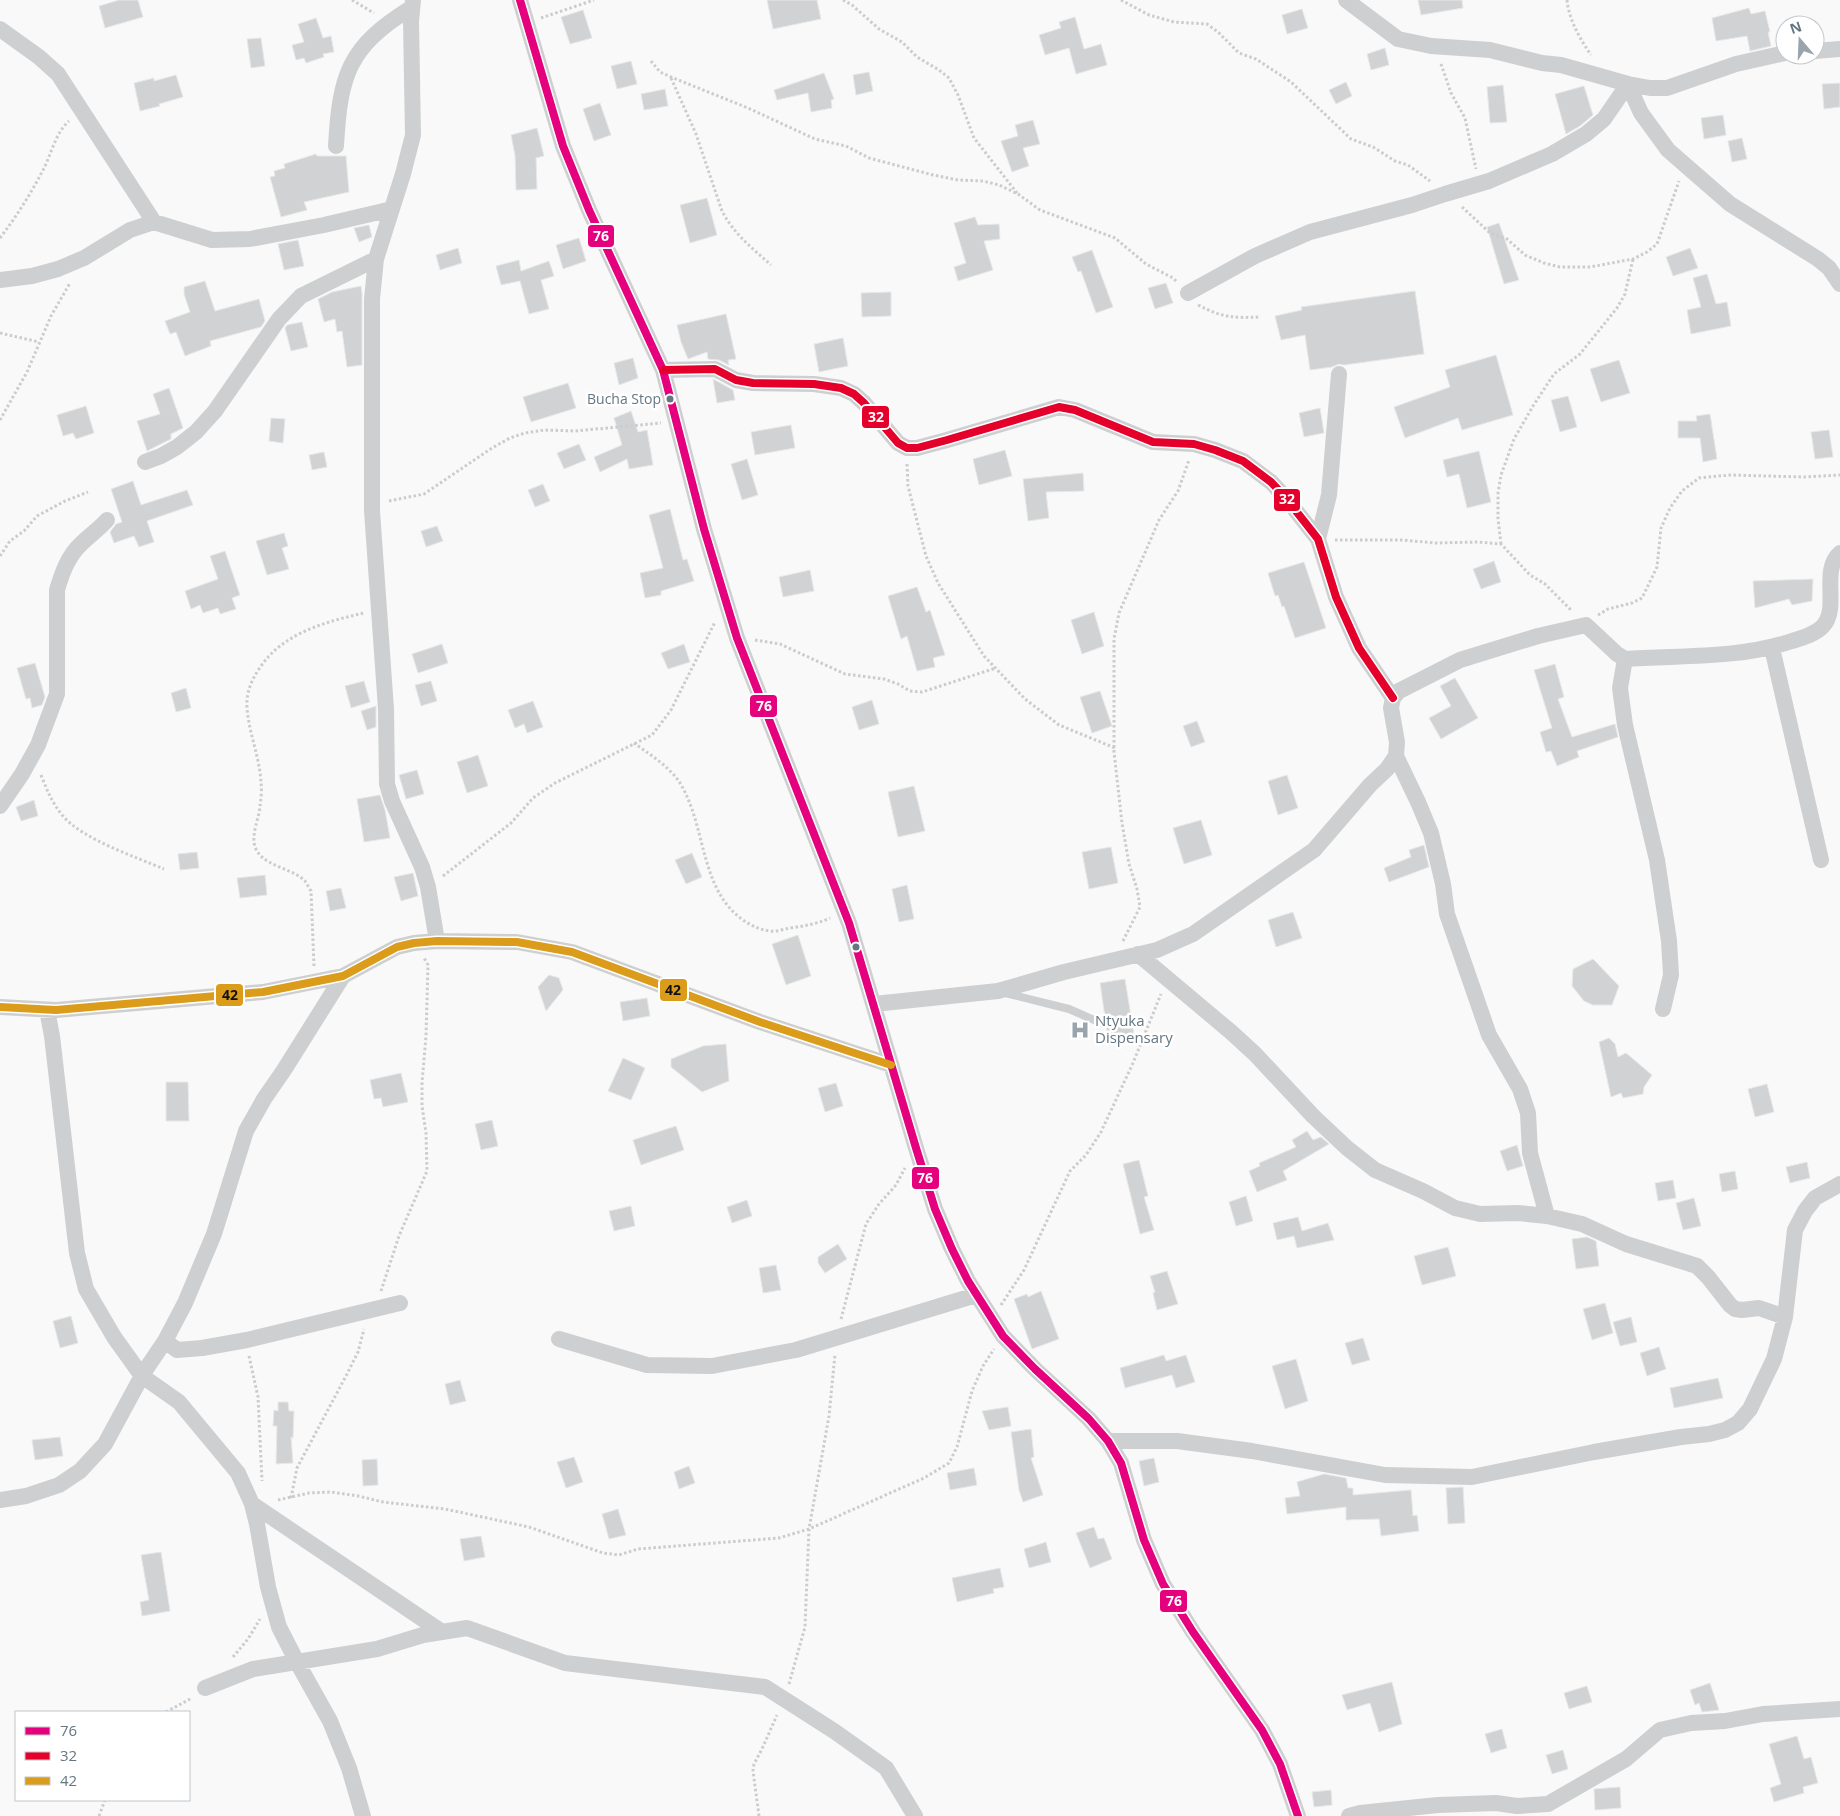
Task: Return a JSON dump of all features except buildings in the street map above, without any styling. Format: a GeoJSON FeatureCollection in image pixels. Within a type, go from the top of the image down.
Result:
{"type":"FeatureCollection","features":[{"type":"Feature","properties":{"kind":"street"},"geometry":{"type":"LineString","coordinates":[[520,0],[563,146],[574,175],[596,227],[663,370],[736,638],[845,912],[935,1210],[960,1265],[976,1295],[1002,1336],[1089,1419],[1108,1441],[1121,1463],[1144,1540],[1163,1584],[1193,1632],[1266,1736],[1280,1764],[1298,1816]]}},
{"type":"Feature","properties":{"kind":"street"},"geometry":{"type":"LineString","coordinates":[[1346,0],[1398,39],[1437,46],[1490,50],[1542,63],[1561,65],[1628,84],[1650,88],[1667,88],[1736,64],[1775,55]]}},
{"type":"Feature","properties":{"kind":"street"},"geometry":{"type":"LineString","coordinates":[[336,146],[338,107],[344,81],[354,58],[372,38],[412,4]]}},
{"type":"Feature","properties":{"kind":"street"},"geometry":{"type":"LineString","coordinates":[[412,4],[413,135],[376,259],[372,299],[372,504],[387,718],[388,784],[392,801],[422,867],[428,887],[437,941]]}},
{"type":"Feature","properties":{"kind":"street"},"geometry":{"type":"LineString","coordinates":[[0,29],[39,57],[58,74],[154,222]]}},
{"type":"Feature","properties":{"kind":"street"},"geometry":{"type":"LineString","coordinates":[[1825,50],[1840,49]]}},
{"type":"Feature","properties":{"kind":"street"},"geometry":{"type":"LineString","coordinates":[[1188,293],[1255,256],[1310,232],[1412,205],[1476,185],[1552,154],[1586,134],[1604,119],[1628,84]]}},
{"type":"Feature","properties":{"kind":"street"},"geometry":{"type":"LineString","coordinates":[[1628,84],[1641,114],[1668,150],[1730,204],[1818,259],[1828,268],[1840,284]]}},
{"type":"Feature","properties":{"kind":"street"},"geometry":{"type":"LineString","coordinates":[[0,280],[32,276],[58,269],[84,258],[130,230],[154,222],[212,240],[250,239],[324,225],[392,209]]}},
{"type":"Feature","properties":{"kind":"street"},"geometry":{"type":"LineString","coordinates":[[146,462],[177,447],[196,432],[215,411],[279,319],[301,296],[376,259]]}},
{"type":"Feature","properties":{"kind":"street"},"geometry":{"type":"LineString","coordinates":[[663,370],[715,369],[736,380],[753,383],[814,384],[841,388],[854,394],[864,403],[898,443],[907,448],[917,448],[948,440],[1059,407],[1075,410],[1153,442],[1194,444],[1216,450],[1243,461],[1271,482],[1318,539],[1336,597],[1359,648],[1393,698]]}},
{"type":"Feature","properties":{"kind":"street"},"geometry":{"type":"LineString","coordinates":[[1318,539],[1329,495],[1339,374]]}},
{"type":"Feature","properties":{"kind":"street"},"geometry":{"type":"LineString","coordinates":[[0,806],[22,774],[38,744],[57,694],[57,590],[62,573],[80,545],[107,520]]}},
{"type":"Feature","properties":{"kind":"street"},"geometry":{"type":"LineString","coordinates":[[1547,1216],[1530,1153],[1528,1113],[1523,1097],[1514,1076],[1489,1035],[1447,914],[1443,884],[1431,833],[1396,756],[1397,742],[1391,708],[1393,698],[1399,690],[1460,660],[1538,636],[1586,625],[1625,659],[1743,653],[1772,648],[1806,637],[1824,625],[1830,607],[1830,571],[1836,556],[1840,553]]}},
{"type":"Feature","properties":{"kind":"street"},"geometry":{"type":"LineString","coordinates":[[1772,648],[1821,860]]}},
{"type":"Feature","properties":{"kind":"street"},"geometry":{"type":"LineString","coordinates":[[1625,659],[1620,688],[1625,725],[1657,860],[1669,941],[1670,975],[1663,1008]]}},
{"type":"Feature","properties":{"kind":"street"},"geometry":{"type":"LineString","coordinates":[[874,1004],[998,991],[1157,950],[1192,934],[1314,850],[1370,785],[1387,769],[1396,756]]}},
{"type":"Feature","properties":{"kind":"street"},"geometry":{"type":"LineString","coordinates":[[0,1007],[47,1010],[121,1006],[254,993],[343,976],[397,947],[414,943],[437,941],[517,942],[572,952],[760,1022],[891,1065]]}},
{"type":"Feature","properties":{"kind":"street"},"geometry":{"type":"LineString","coordinates":[[1138,954],[1231,1032],[1255,1054],[1313,1116],[1347,1148],[1375,1170],[1423,1191],[1455,1208],[1480,1214],[1518,1213],[1547,1216],[1582,1224],[1626,1244],[1696,1266],[1735,1309],[1759,1308],[1785,1317]]}},
{"type":"Feature","properties":{"kind":"street"},"geometry":{"type":"LineString","coordinates":[[0,1500],[26,1496],[59,1485],[80,1471],[105,1444],[185,1303],[214,1234],[246,1131],[264,1098],[284,1070],[343,976]]}},
{"type":"Feature","properties":{"kind":"street"},"geometry":{"type":"LineString","coordinates":[[47,1010],[53,1046],[77,1253],[86,1289],[114,1337],[142,1376],[179,1402],[195,1420],[238,1473],[257,1503],[442,1632]]}},
{"type":"Feature","properties":{"kind":"street"},"geometry":{"type":"LineString","coordinates":[[1108,1441],[1177,1441],[1252,1451],[1385,1475],[1472,1477],[1594,1452],[1725,1430],[1738,1423],[1750,1409],[1774,1359],[1785,1317],[1795,1230],[1805,1211],[1815,1198],[1840,1184]]}},
{"type":"Feature","properties":{"kind":"street"},"geometry":{"type":"LineString","coordinates":[[559,1339],[647,1365],[712,1366],[796,1350],[976,1295]]}},
{"type":"Feature","properties":{"kind":"street"},"geometry":{"type":"LineString","coordinates":[[165,1341],[177,1350],[189,1350],[246,1340],[400,1303]]}},
{"type":"Feature","properties":{"kind":"street"},"geometry":{"type":"LineString","coordinates":[[257,1503],[257,1524],[268,1587],[279,1627],[330,1721],[350,1768],[364,1816]]}},
{"type":"Feature","properties":{"kind":"street"},"geometry":{"type":"LineString","coordinates":[[205,1688],[253,1669],[377,1649],[423,1635],[467,1628],[565,1662],[765,1687],[886,1768],[915,1816]]}},
{"type":"Feature","properties":{"kind":"street"},"geometry":{"type":"LineString","coordinates":[[1349,1816],[1360,1813],[1438,1806],[1496,1803],[1519,1811],[1548,1804],[1562,1797],[1592,1777],[1626,1759],[1660,1730],[1691,1723],[1725,1721],[1763,1714],[1840,1709]]}},
{"type":"Feature","properties":{"kind":"lane"},"geometry":{"type":"LineString","coordinates":[[998,991],[1069,1008],[1101,1023]]}},
{"type":"Feature","properties":{"kind":"path"},"geometry":{"type":"LineString","coordinates":[[352,0],[390,22]]}},
{"type":"Feature","properties":{"kind":"path"},"geometry":{"type":"LineString","coordinates":[[527,24],[594,0]]}},
{"type":"Feature","properties":{"kind":"path"},"geometry":{"type":"LineString","coordinates":[[843,0],[949,78],[958,95],[974,138],[1018,194]]}},
{"type":"Feature","properties":{"kind":"path"},"geometry":{"type":"LineString","coordinates":[[848,0],[852,5]]}},
{"type":"Feature","properties":{"kind":"path"},"geometry":{"type":"LineString","coordinates":[[1121,0],[1149,14],[1174,22],[1207,24],[1239,53],[1256,59],[1291,82],[1351,139],[1373,147],[1394,161],[1422,174],[1490,233],[1507,239],[1525,255],[1544,263],[1560,267],[1590,267],[1633,259],[1647,252],[1657,244],[1684,165]]}},
{"type":"Feature","properties":{"kind":"path"},"geometry":{"type":"LineString","coordinates":[[1567,0],[1568,9],[1579,37],[1605,77]]}},
{"type":"Feature","properties":{"kind":"path"},"geometry":{"type":"LineString","coordinates":[[1437,46],[1451,93],[1465,118],[1476,164],[1476,185]]}},
{"type":"Feature","properties":{"kind":"path"},"geometry":{"type":"LineString","coordinates":[[652,61],[660,72],[748,108],[815,139],[846,146],[869,158],[932,175],[958,180],[983,181],[999,185],[1018,194],[1040,210],[1115,238],[1146,264],[1174,278],[1197,304],[1210,312],[1232,318],[1260,317]]}},
{"type":"Feature","properties":{"kind":"path"},"geometry":{"type":"LineString","coordinates":[[671,77],[696,134],[727,221],[748,244],[772,265]]}},
{"type":"Feature","properties":{"kind":"path"},"geometry":{"type":"LineString","coordinates":[[0,238],[15,219],[43,171],[66,124],[82,109]]}},
{"type":"Feature","properties":{"kind":"path"},"geometry":{"type":"LineString","coordinates":[[0,420],[27,372],[51,316],[84,258]]}},
{"type":"Feature","properties":{"kind":"path"},"geometry":{"type":"LineString","coordinates":[[1633,259],[1625,294],[1580,354],[1554,374],[1514,439],[1501,475],[1498,493],[1498,519],[1501,544],[1530,575],[1544,584],[1586,625],[1608,609],[1632,603],[1642,598],[1656,568],[1661,528],[1670,508],[1682,491],[1699,478],[1730,475],[1804,477],[1840,475]]}},
{"type":"Feature","properties":{"kind":"path"},"geometry":{"type":"LineString","coordinates":[[0,333],[39,342]]}},
{"type":"Feature","properties":{"kind":"path"},"geometry":{"type":"LineString","coordinates":[[372,504],[424,494],[492,448],[524,433],[544,430],[575,431],[676,421]]}},
{"type":"Feature","properties":{"kind":"path"},"geometry":{"type":"LineString","coordinates":[[1114,960],[1140,907],[1137,889],[1129,864],[1122,823],[1114,748],[1114,639],[1119,613],[1159,520],[1178,491],[1194,444]]}},
{"type":"Feature","properties":{"kind":"path"},"geometry":{"type":"LineString","coordinates":[[907,448],[908,486],[926,556],[938,583],[984,656],[1025,699],[1059,725],[1114,748]]}},
{"type":"Feature","properties":{"kind":"path"},"geometry":{"type":"LineString","coordinates":[[0,556],[10,540],[24,531],[37,516],[65,501],[88,492]]}},
{"type":"Feature","properties":{"kind":"path"},"geometry":{"type":"LineString","coordinates":[[1318,539],[1501,544]]}},
{"type":"Feature","properties":{"kind":"path"},"geometry":{"type":"LineString","coordinates":[[428,887],[511,824],[533,798],[555,783],[652,735],[671,710],[725,602]]}},
{"type":"Feature","properties":{"kind":"path"},"geometry":{"type":"LineString","coordinates":[[315,982],[311,891],[305,881],[262,856],[255,847],[254,834],[260,806],[261,782],[247,705],[250,682],[265,660],[285,642],[302,632],[335,620],[379,609]]}},
{"type":"Feature","properties":{"kind":"path"},"geometry":{"type":"LineString","coordinates":[[736,638],[780,644],[846,674],[884,679],[910,691],[922,692],[996,668]]}},
{"type":"Feature","properties":{"kind":"path"},"geometry":{"type":"LineString","coordinates":[[634,743],[660,762],[677,779],[687,799],[710,873],[720,896],[734,913],[755,928],[772,931],[820,923],[845,912]]}},
{"type":"Feature","properties":{"kind":"path"},"geometry":{"type":"LineString","coordinates":[[41,774],[50,797],[64,817],[92,838],[164,869]]}},
{"type":"Feature","properties":{"kind":"path"},"geometry":{"type":"LineString","coordinates":[[291,1498],[297,1468],[358,1352],[362,1334],[373,1310],[399,1236],[427,1171],[422,1098],[428,965],[414,943]]}},
{"type":"Feature","properties":{"kind":"path"},"geometry":{"type":"LineString","coordinates":[[992,1320],[1024,1270],[1070,1171],[1086,1154],[1102,1132],[1133,1063],[1167,979]]}},
{"type":"Feature","properties":{"kind":"path"},"geometry":{"type":"LineString","coordinates":[[759,1816],[752,1771],[791,1679],[804,1627],[809,1529],[829,1416],[832,1374],[838,1336],[853,1270],[866,1224],[879,1204],[896,1185],[916,1148]]}},
{"type":"Feature","properties":{"kind":"path"},"geometry":{"type":"LineString","coordinates":[[246,1340],[258,1397],[257,1503],[331,1492],[384,1502],[445,1509],[528,1527],[603,1553],[618,1555],[638,1549],[779,1538],[809,1529],[924,1478],[949,1463],[957,1447],[972,1391],[983,1366],[1002,1336]]}},
{"type":"Feature","properties":{"kind":"path"},"geometry":{"type":"LineString","coordinates":[[230,1661],[248,1639],[262,1615]]}},
{"type":"Feature","properties":{"kind":"path"},"geometry":{"type":"LineString","coordinates":[[168,1711],[205,1688]]}},
{"type":"Feature","properties":{"kind":"path"},"geometry":{"type":"LineString","coordinates":[[98,1816],[105,1801]]}},
{"type":"Feature","properties":{"kind":"transit line","name":"76"},"geometry":{"type":"LineString","coordinates":[[520,0],[563,146],[589,210],[663,370],[704,529],[737,638],[849,923],[935,1209],[952,1249],[968,1281],[1003,1336],[1035,1369],[1089,1419],[1108,1441],[1121,1463],[1144,1540],[1163,1584],[1193,1632],[1262,1730],[1280,1764],[1298,1816]]}},
{"type":"Feature","properties":{"kind":"transit line","name":"32"},"geometry":{"type":"LineString","coordinates":[[663,370],[715,369],[736,380],[753,383],[814,384],[841,388],[854,394],[864,403],[898,443],[907,448],[917,448],[947,440],[1059,407],[1075,410],[1153,442],[1194,444],[1243,461],[1271,482],[1318,539],[1336,597],[1359,648],[1393,698]]}},
{"type":"Feature","properties":{"kind":"transit line","name":"42"},"geometry":{"type":"LineString","coordinates":[[0,1007],[56,1010],[263,992],[343,976],[397,947],[414,943],[437,941],[517,942],[572,952],[760,1022],[891,1065]]}},
{"type":"Feature","properties":{"kind":"place","name":"Bucha Stop"},"geometry":{"type":"Point","coordinates":[670,399]}},
{"type":"Feature","properties":{"kind":"place","name":"Ntyuka Dispensary"},"geometry":{"type":"Point","coordinates":[1080,1030]}}]}
